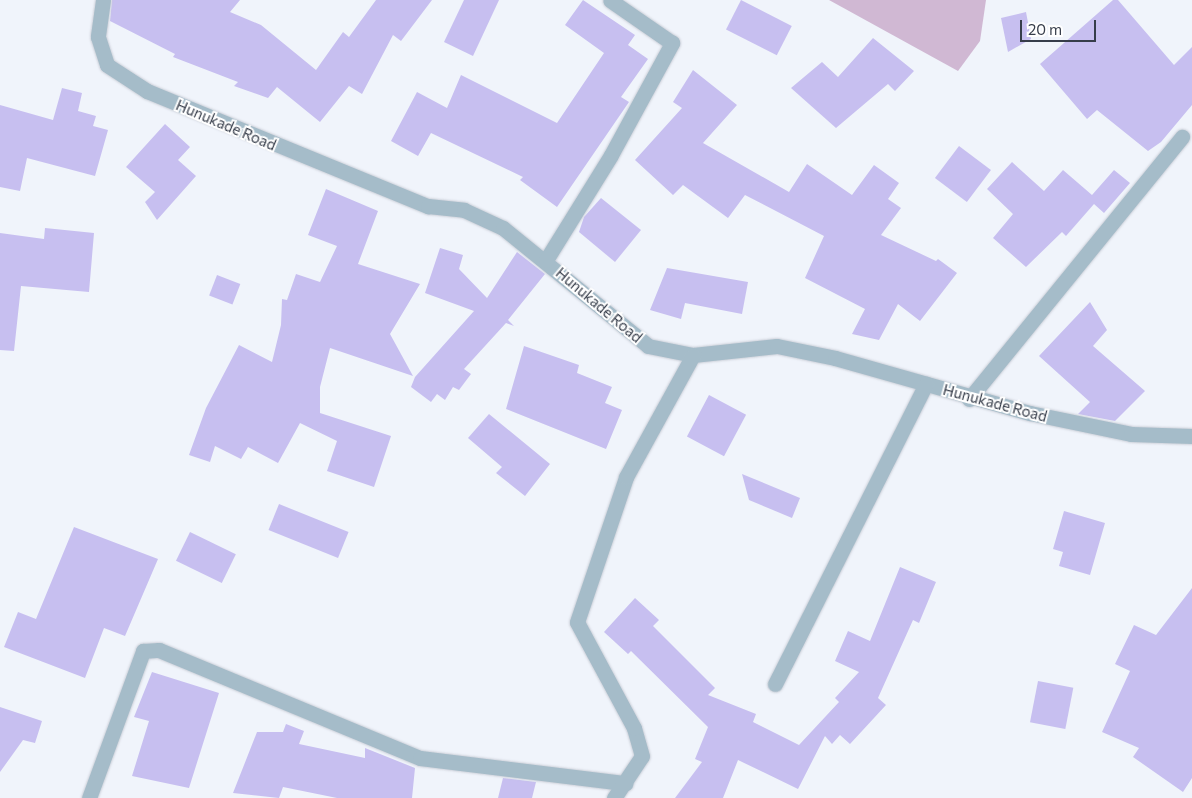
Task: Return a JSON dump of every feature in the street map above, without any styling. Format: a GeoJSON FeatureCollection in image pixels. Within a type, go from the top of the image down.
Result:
{"type":"FeatureCollection","features":[{"type":"Feature","properties":{"kind":"street","name":"Hunukade Road"},"geometry":{"type":"LineString","coordinates":[[103,0],[98,37],[108,65],[147,91],[428,206],[464,210],[504,228],[546,260],[648,346],[693,355],[776,346],[926,384],[969,398],[1131,434],[1192,436]]}},
{"type":"Feature","properties":{"kind":"street"},"geometry":{"type":"LineString","coordinates":[[546,260],[612,155],[672,43],[610,0]]}},
{"type":"Feature","properties":{"kind":"street"},"geometry":{"type":"LineString","coordinates":[[969,398],[1182,138]]}},
{"type":"Feature","properties":{"kind":"street"},"geometry":{"type":"LineString","coordinates":[[614,798],[642,756],[634,728],[577,622],[626,477],[693,355]]}},
{"type":"Feature","properties":{"kind":"street"},"geometry":{"type":"LineString","coordinates":[[775,684],[926,384]]}},
{"type":"Feature","properties":{"kind":"street"},"geometry":{"type":"LineString","coordinates":[[89,798],[143,651],[159,650],[420,758],[625,783]]}},
{"type":"Feature","properties":{"kind":"shaded area"},"geometry":{"type":"Polygon","coordinates":[[[829,0],[986,0],[980,41],[958,71],[829,0]]]}},
{"type":"Feature","properties":{"kind":"building"},"geometry":{"type":"Polygon","coordinates":[[[112,0],[240,0],[230,12],[261,25],[316,70],[343,32],[349,37],[376,0],[432,0],[401,41],[393,35],[362,94],[349,86],[320,122],[277,87],[268,98],[234,86],[238,82],[173,57],[175,54],[110,21],[112,0]]]}},
{"type":"Feature","properties":{"kind":"building"},"geometry":{"type":"Polygon","coordinates":[[[464,0],[499,0],[473,56],[444,42],[464,0]]]}},
{"type":"Feature","properties":{"kind":"building"},"geometry":{"type":"Polygon","coordinates":[[[583,0],[635,35],[628,45],[648,59],[621,97],[629,102],[557,207],[520,180],[523,177],[431,133],[418,156],[391,141],[417,92],[447,108],[461,75],[557,123],[604,53],[565,25],[583,0]]]}},
{"type":"Feature","properties":{"kind":"building"},"geometry":{"type":"Polygon","coordinates":[[[741,0],[792,26],[777,55],[726,29],[741,0]]]}},
{"type":"Feature","properties":{"kind":"building"},"geometry":{"type":"Polygon","coordinates":[[[1113,0],[1118,0],[1174,65],[1192,47],[1192,105],[1161,142],[1148,151],[1097,110],[1087,119],[1040,64],[1113,0]]]}},
{"type":"Feature","properties":{"kind":"building"},"geometry":{"type":"Polygon","coordinates":[[[1026,12],[1031,39],[1008,52],[1001,18],[1026,12]]]}},
{"type":"Feature","properties":{"kind":"building"},"geometry":{"type":"Polygon","coordinates":[[[873,38],[914,71],[895,91],[888,84],[836,128],[791,88],[822,62],[838,77],[873,38]]]}},
{"type":"Feature","properties":{"kind":"building"},"geometry":{"type":"Polygon","coordinates":[[[693,70],[737,105],[703,143],[789,192],[807,164],[852,195],[874,165],[899,183],[888,199],[901,208],[881,235],[936,261],[938,259],[957,273],[920,321],[898,304],[879,340],[852,334],[865,309],[805,278],[824,236],[745,195],[728,218],[683,185],[673,195],[635,160],[682,108],[673,102],[693,70]]]}},
{"type":"Feature","properties":{"kind":"building"},"geometry":{"type":"Polygon","coordinates":[[[62,88],[82,93],[78,111],[96,116],[93,126],[108,130],[95,176],[27,158],[20,191],[0,187],[0,105],[53,120],[62,88]]]}},
{"type":"Feature","properties":{"kind":"building"},"geometry":{"type":"Polygon","coordinates":[[[165,124],[190,147],[178,160],[196,176],[157,220],[145,202],[155,192],[126,167],[165,124]]]}},
{"type":"Feature","properties":{"kind":"building"},"geometry":{"type":"Polygon","coordinates":[[[959,146],[991,170],[967,202],[935,178],[959,146]]]}},
{"type":"Feature","properties":{"kind":"building"},"geometry":{"type":"Polygon","coordinates":[[[1012,162],[1044,191],[1063,170],[1092,195],[1114,170],[1130,183],[1104,213],[1094,204],[1066,236],[1062,232],[1026,267],[993,238],[1013,214],[987,189],[1012,162]]]}},
{"type":"Feature","properties":{"kind":"building"},"geometry":{"type":"Polygon","coordinates":[[[326,189],[378,211],[358,264],[420,284],[390,334],[413,376],[330,348],[320,387],[320,413],[391,436],[374,487],[327,471],[337,441],[300,423],[278,463],[248,447],[241,459],[215,446],[210,462],[189,455],[206,408],[239,345],[272,362],[281,325],[282,299],[287,300],[296,274],[320,282],[337,246],[308,235],[326,189]]]}},
{"type":"Feature","properties":{"kind":"building"},"geometry":{"type":"Polygon","coordinates":[[[601,198],[641,230],[615,262],[579,232],[584,217],[601,198]]]}},
{"type":"Feature","properties":{"kind":"building"},"geometry":{"type":"Polygon","coordinates":[[[45,228],[94,233],[89,292],[21,286],[14,351],[0,350],[0,233],[44,239],[45,228]]]}},
{"type":"Feature","properties":{"kind":"building"},"geometry":{"type":"Polygon","coordinates":[[[440,248],[463,255],[459,269],[487,298],[517,252],[545,274],[508,320],[514,326],[506,323],[464,369],[471,374],[459,390],[453,387],[445,400],[437,394],[431,402],[411,387],[415,377],[474,311],[425,293],[440,248]]]}},
{"type":"Feature","properties":{"kind":"building"},"geometry":{"type":"Polygon","coordinates":[[[667,268],[748,282],[742,314],[685,303],[681,319],[650,310],[667,268]]]}},
{"type":"Feature","properties":{"kind":"building"},"geometry":{"type":"Polygon","coordinates":[[[217,275],[240,284],[232,304],[209,296],[217,275]]]}},
{"type":"Feature","properties":{"kind":"building"},"geometry":{"type":"Polygon","coordinates":[[[1090,302],[1107,330],[1093,346],[1145,391],[1115,421],[1078,414],[1090,402],[1039,356],[1090,302]]]}},
{"type":"Feature","properties":{"kind":"building"},"geometry":{"type":"Polygon","coordinates":[[[524,346],[579,365],[577,373],[612,387],[605,403],[622,410],[606,449],[506,409],[524,346]]]}},
{"type":"Feature","properties":{"kind":"building"},"geometry":{"type":"Polygon","coordinates":[[[709,395],[746,415],[724,456],[687,436],[709,395]]]}},
{"type":"Feature","properties":{"kind":"building"},"geometry":{"type":"Polygon","coordinates":[[[489,414],[550,464],[525,496],[496,473],[502,467],[468,438],[489,414]]]}},
{"type":"Feature","properties":{"kind":"building"},"geometry":{"type":"Polygon","coordinates":[[[742,474],[800,498],[792,518],[749,500],[742,474]]]}},
{"type":"Feature","properties":{"kind":"building"},"geometry":{"type":"Polygon","coordinates":[[[279,504],[349,532],[338,558],[269,530],[279,504]]]}},
{"type":"Feature","properties":{"kind":"building"},"geometry":{"type":"Polygon","coordinates":[[[1064,511],[1105,523],[1090,575],[1059,566],[1063,552],[1053,549],[1064,511]]]}},
{"type":"Feature","properties":{"kind":"building"},"geometry":{"type":"Polygon","coordinates":[[[74,527],[158,559],[125,636],[104,628],[85,678],[4,647],[18,612],[36,619],[74,527]]]}},
{"type":"Feature","properties":{"kind":"building"},"geometry":{"type":"Polygon","coordinates":[[[190,532],[236,554],[222,583],[176,561],[190,532]]]}},
{"type":"Feature","properties":{"kind":"building"},"geometry":{"type":"Polygon","coordinates":[[[900,567],[936,582],[919,623],[913,620],[878,698],[886,705],[850,744],[840,735],[832,744],[825,736],[798,789],[738,760],[723,798],[675,798],[702,762],[695,759],[708,727],[631,651],[628,654],[604,632],[635,598],[659,620],[653,626],[715,688],[708,695],[756,714],[753,722],[799,745],[839,702],[835,698],[859,672],[835,661],[848,631],[870,641],[900,567]]]}},
{"type":"Feature","properties":{"kind":"building"},"geometry":{"type":"Polygon","coordinates":[[[1192,588],[1192,778],[1183,792],[1133,757],[1139,748],[1102,732],[1130,671],[1115,664],[1134,625],[1156,635],[1192,588]]]}},
{"type":"Feature","properties":{"kind":"building"},"geometry":{"type":"Polygon","coordinates":[[[152,672],[219,693],[189,788],[132,776],[149,721],[134,717],[152,672]]]}},
{"type":"Feature","properties":{"kind":"building"},"geometry":{"type":"Polygon","coordinates":[[[1038,681],[1073,688],[1065,729],[1030,722],[1038,681]]]}},
{"type":"Feature","properties":{"kind":"building"},"geometry":{"type":"Polygon","coordinates":[[[0,707],[42,721],[35,743],[23,740],[0,772],[0,707]]]}},
{"type":"Feature","properties":{"kind":"building"},"geometry":{"type":"Polygon","coordinates":[[[286,724],[304,731],[299,744],[365,758],[365,748],[415,768],[412,798],[337,798],[283,787],[279,798],[233,793],[257,732],[283,732],[286,724]]]}},
{"type":"Feature","properties":{"kind":"building"},"geometry":{"type":"Polygon","coordinates":[[[503,778],[536,782],[532,798],[498,798],[503,778]]]}}]}
